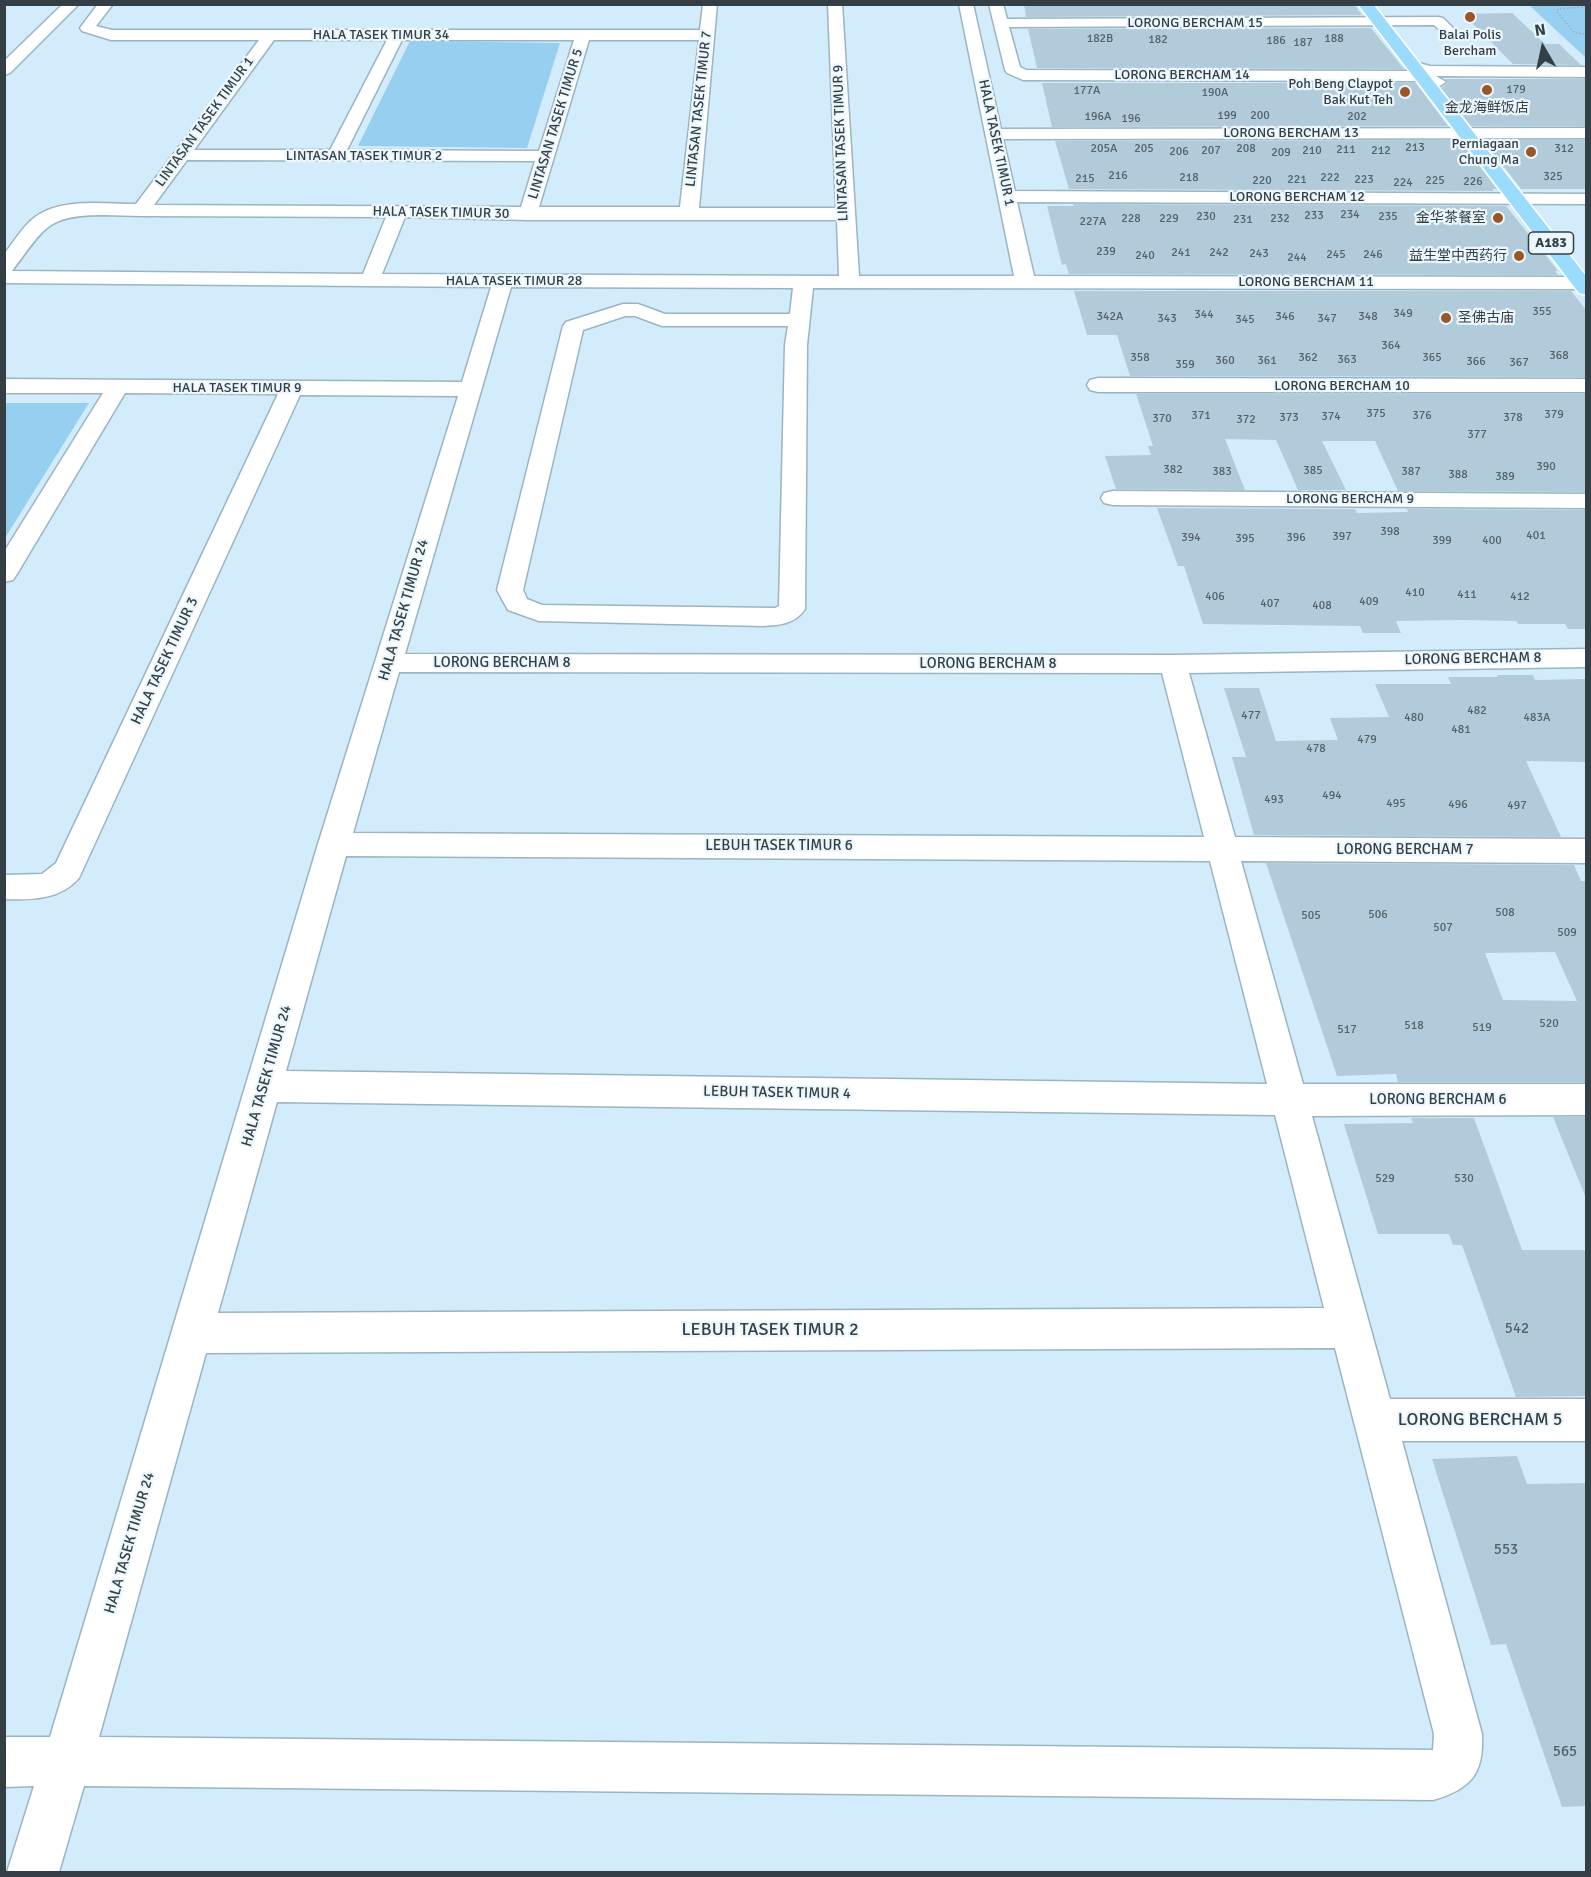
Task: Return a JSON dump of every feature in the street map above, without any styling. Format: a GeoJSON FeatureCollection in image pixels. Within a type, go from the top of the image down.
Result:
{"type":"FeatureCollection","features":[{"type":"Feature","properties":{"kind":"main road","name":"A183"},"geometry":{"type":"LineString","coordinates":[[1365,4],[1384,22],[1524,199],[1585,281]]}},
{"type":"Feature","properties":{"kind":"main road","name":"A183"},"geometry":{"type":"LineString","coordinates":[[1376,4],[1384,22]]}},
{"type":"Feature","properties":{"kind":"street"},"geometry":{"type":"LineString","coordinates":[[4,70],[72,4]]}},
{"type":"Feature","properties":{"kind":"street","name":"HALA TASEK TIMUR 34"},"geometry":{"type":"LineString","coordinates":[[106,4],[87,28],[111,35],[707,35]]}},
{"type":"Feature","properties":{"kind":"street","name":"LINTASAN TASEK TIMUR 7"},"geometry":{"type":"LineString","coordinates":[[689,214],[710,4]]}},
{"type":"Feature","properties":{"kind":"street","name":"LINTASAN TASEK TIMUR 9"},"geometry":{"type":"LineString","coordinates":[[835,4],[849,281]]}},
{"type":"Feature","properties":{"kind":"street","name":"HALA TASEK TIMUR 1"},"geometry":{"type":"LineString","coordinates":[[966,4],[995,134],[1024,282]]}},
{"type":"Feature","properties":{"kind":"street","name":"LORONG BERCHAM 14"},"geometry":{"type":"LineString","coordinates":[[996,4],[1013,70],[1023,75],[1587,72]]}},
{"type":"Feature","properties":{"kind":"street","name":"LORONG BERCHAM 15"},"geometry":{"type":"LineString","coordinates":[[1001,24],[1438,21],[1449,31]]}},
{"type":"Feature","properties":{"kind":"street","name":"LINTASAN TASEK TIMUR 1"},"geometry":{"type":"LineString","coordinates":[[141,210],[270,35]]}},
{"type":"Feature","properties":{"kind":"street"},"geometry":{"type":"LineString","coordinates":[[336,155],[397,35]]}},
{"type":"Feature","properties":{"kind":"street","name":"LINTASAN TASEK TIMUR 5"},"geometry":{"type":"LineString","coordinates":[[528,214],[583,35]]}},
{"type":"Feature","properties":{"kind":"street"},"geometry":{"type":"LineString","coordinates":[[4,51],[23,51]]}},
{"type":"Feature","properties":{"kind":"street","name":"LORONG BERCHAM 13"},"geometry":{"type":"LineString","coordinates":[[995,134],[1587,133]]}},
{"type":"Feature","properties":{"kind":"street","name":"LINTASAN TASEK TIMUR 2"},"geometry":{"type":"LineString","coordinates":[[181,155],[546,156]]}},
{"type":"Feature","properties":{"kind":"street","name":"LORONG BERCHAM 12"},"geometry":{"type":"LineString","coordinates":[[1006,196],[1587,199]]}},
{"type":"Feature","properties":{"kind":"street","name":"HALA TASEK TIMUR 30"},"geometry":{"type":"LineString","coordinates":[[4,268],[41,222],[47,217],[70,212],[141,210],[844,214]]}},
{"type":"Feature","properties":{"kind":"street"},"geometry":{"type":"LineString","coordinates":[[370,280],[397,213]]}},
{"type":"Feature","properties":{"kind":"street","name":"HALA TASEK TIMUR 28"},"geometry":{"type":"LineString","coordinates":[[4,277],[1024,282]]}},
{"type":"Feature","properties":{"kind":"street","name":"HALA TASEK TIMUR 24"},"geometry":{"type":"LineString","coordinates":[[33,1872],[68,1761],[334,844],[503,281]]}},
{"type":"Feature","properties":{"kind":"street"},"geometry":{"type":"LineString","coordinates":[[800,320],[662,320],[632,309],[616,310],[601,318],[573,326],[510,590],[512,598],[518,604],[539,613],[773,618],[788,613],[793,602],[796,345],[800,320],[804,281]]}},
{"type":"Feature","properties":{"kind":"street","name":"LORONG BERCHAM 11"},"geometry":{"type":"LineString","coordinates":[[1024,282],[1585,281]]}},
{"type":"Feature","properties":{"kind":"street","name":"LORONG BERCHAM 10"},"geometry":{"type":"LineString","coordinates":[[1098,385],[1587,386]]}},
{"type":"Feature","properties":{"kind":"street","name":"HALA TASEK TIMUR 9"},"geometry":{"type":"LineString","coordinates":[[4,386],[469,389]]}},
{"type":"Feature","properties":{"kind":"street"},"geometry":{"type":"LineString","coordinates":[[4,574],[117,387]]}},
{"type":"Feature","properties":{"kind":"street","name":"HALA TASEK TIMUR 3"},"geometry":{"type":"LineString","coordinates":[[4,887],[47,885],[56,882],[69,870],[292,388]]}},
{"type":"Feature","properties":{"kind":"street","name":"LORONG BERCHAM 9"},"geometry":{"type":"LineString","coordinates":[[1113,498],[1587,501]]}},
{"type":"Feature","properties":{"kind":"street","name":"LORONG BERCHAM 8"},"geometry":{"type":"LineString","coordinates":[[388,663],[1173,664],[1587,658]]}},
{"type":"Feature","properties":{"kind":"street"},"geometry":{"type":"LineString","coordinates":[[4,1762],[1421,1775],[1445,1772],[1455,1764],[1459,1750],[1458,1734],[1173,664]]}},
{"type":"Feature","properties":{"kind":"street","name":"LEBUH TASEK TIMUR 6"},"geometry":{"type":"LineString","coordinates":[[334,844],[1223,848]]}},
{"type":"Feature","properties":{"kind":"street","name":"LORONG BERCHAM 7"},"geometry":{"type":"LineString","coordinates":[[1223,848],[1587,851]]}},
{"type":"Feature","properties":{"kind":"street","name":"LEBUH TASEK TIMUR 4"},"geometry":{"type":"LineString","coordinates":[[264,1086],[1289,1100]]}},
{"type":"Feature","properties":{"kind":"street","name":"LORONG BERCHAM 6"},"geometry":{"type":"LineString","coordinates":[[1289,1100],[1587,1099]]}},
{"type":"Feature","properties":{"kind":"street","name":"LEBUH TASEK TIMUR 2"},"geometry":{"type":"LineString","coordinates":[[191,1333],[1350,1328]]}},
{"type":"Feature","properties":{"kind":"street","name":"LORONG BERCHAM 5"},"geometry":{"type":"LineString","coordinates":[[1374,1420],[1587,1420]]}},
{"type":"Feature","properties":{"kind":"path"},"geometry":{"type":"LineString","coordinates":[[1587,7],[1558,9],[1557,12],[1575,33],[1587,34]]}},
{"type":"Feature","properties":{"kind":"shaded area"},"geometry":{"type":"Polygon","coordinates":[[[1529,5],[1586,5],[1586,58],[1529,5]]]}},
{"type":"Feature","properties":{"kind":"shaded area"},"geometry":{"type":"Polygon","coordinates":[[[410,41],[560,43],[527,148],[358,146],[410,41]]]}},
{"type":"Feature","properties":{"kind":"shaded area"},"geometry":{"type":"Polygon","coordinates":[[[4,403],[89,403],[5,538],[4,403]]]}},
{"type":"Feature","properties":{"kind":"building"},"geometry":{"type":"Polygon","coordinates":[[[1024,4],[1354,4],[1362,15],[1026,17],[1024,4]]]}},
{"type":"Feature","properties":{"kind":"building"},"geometry":{"type":"Polygon","coordinates":[[[1512,13],[1545,44],[1559,44],[1581,65],[1513,64],[1463,14],[1512,13]]]}},
{"type":"Feature","properties":{"kind":"building"},"geometry":{"type":"Polygon","coordinates":[[[1371,28],[1404,69],[1037,68],[1028,29],[1371,28]]]}},
{"type":"Feature","properties":{"kind":"building"},"geometry":{"type":"Polygon","coordinates":[[[1445,79],[1587,79],[1587,126],[1471,126],[1441,88],[1448,83],[1445,79]]]}},
{"type":"Feature","properties":{"kind":"building"},"geometry":{"type":"Polygon","coordinates":[[[1042,83],[1416,83],[1448,126],[1052,127],[1042,83]]]}},
{"type":"Feature","properties":{"kind":"building"},"geometry":{"type":"Polygon","coordinates":[[[1460,140],[1497,189],[1492,189],[1494,191],[1069,189],[1055,141],[1460,140]]]}},
{"type":"Feature","properties":{"kind":"building"},"geometry":{"type":"Polygon","coordinates":[[[1483,140],[1587,140],[1587,189],[1521,189],[1483,140]]]}},
{"type":"Feature","properties":{"kind":"building"},"geometry":{"type":"Polygon","coordinates":[[[1073,204],[1506,206],[1558,271],[1555,271],[1558,275],[1069,274],[1066,264],[1062,265],[1047,206],[1074,206],[1073,204]]]}},
{"type":"Feature","properties":{"kind":"building"},"geometry":{"type":"Polygon","coordinates":[[[1074,291],[1571,291],[1587,311],[1587,377],[1130,376],[1117,335],[1087,335],[1074,291]]]}},
{"type":"Feature","properties":{"kind":"building"},"geometry":{"type":"Polygon","coordinates":[[[1136,394],[1587,394],[1587,492],[1398,491],[1375,441],[1322,441],[1346,490],[1298,490],[1276,440],[1225,439],[1245,490],[1116,489],[1105,456],[1151,455],[1148,446],[1153,446],[1136,394]]]}},
{"type":"Feature","properties":{"kind":"building"},"geometry":{"type":"Polygon","coordinates":[[[1157,508],[1355,509],[1357,513],[1408,512],[1407,509],[1587,510],[1587,629],[1568,629],[1565,624],[1518,624],[1516,621],[1461,620],[1396,621],[1401,633],[1363,633],[1360,626],[1203,624],[1184,566],[1178,566],[1157,508]]]}},
{"type":"Feature","properties":{"kind":"building"},"geometry":{"type":"Polygon","coordinates":[[[1497,675],[1533,675],[1535,680],[1587,679],[1587,762],[1526,761],[1561,837],[1254,835],[1232,757],[1246,757],[1224,688],[1259,688],[1276,741],[1338,740],[1330,718],[1389,717],[1375,684],[1451,684],[1448,677],[1498,677],[1497,675]]]}},
{"type":"Feature","properties":{"kind":"building"},"geometry":{"type":"Polygon","coordinates":[[[1266,863],[1574,865],[1581,881],[1587,881],[1587,1082],[1398,1082],[1396,1074],[1337,1076],[1266,863]],[[1555,952],[1485,953],[1503,1000],[1577,1001],[1555,952]]]}},
{"type":"Feature","properties":{"kind":"building"},"geometry":{"type":"Polygon","coordinates":[[[1553,1117],[1587,1117],[1586,1198],[1553,1117]]]}},
{"type":"Feature","properties":{"kind":"building"},"geometry":{"type":"Polygon","coordinates":[[[1411,1118],[1474,1118],[1522,1250],[1587,1250],[1587,1396],[1516,1397],[1462,1245],[1453,1245],[1449,1234],[1378,1234],[1344,1124],[1413,1123],[1411,1118]]]}},
{"type":"Feature","properties":{"kind":"building"},"geometry":{"type":"Polygon","coordinates":[[[1517,1456],[1527,1484],[1587,1483],[1587,1806],[1562,1807],[1506,1644],[1491,1645],[1432,1459],[1517,1456]]]}},
{"type":"Feature","properties":{"kind":"place","name":"Balai Polis Bercham"},"geometry":{"type":"Point","coordinates":[1470,17]}},
{"type":"Feature","properties":{"kind":"place","name":"金龙海鲜饭店"},"geometry":{"type":"Point","coordinates":[1487,90]}},
{"type":"Feature","properties":{"kind":"place","name":"Poh Beng Claypot Bak Kut Teh"},"geometry":{"type":"Point","coordinates":[1405,92]}},
{"type":"Feature","properties":{"kind":"place","name":"Perniagaan Chung Ma"},"geometry":{"type":"Point","coordinates":[1531,152]}},
{"type":"Feature","properties":{"kind":"place","name":"金华茶餐室"},"geometry":{"type":"Point","coordinates":[1498,218]}},
{"type":"Feature","properties":{"kind":"place","name":"益生堂中西药行"},"geometry":{"type":"Point","coordinates":[1519,256]}},
{"type":"Feature","properties":{"kind":"place","name":"圣佛古庙"},"geometry":{"type":"Point","coordinates":[1446,318]}}]}
